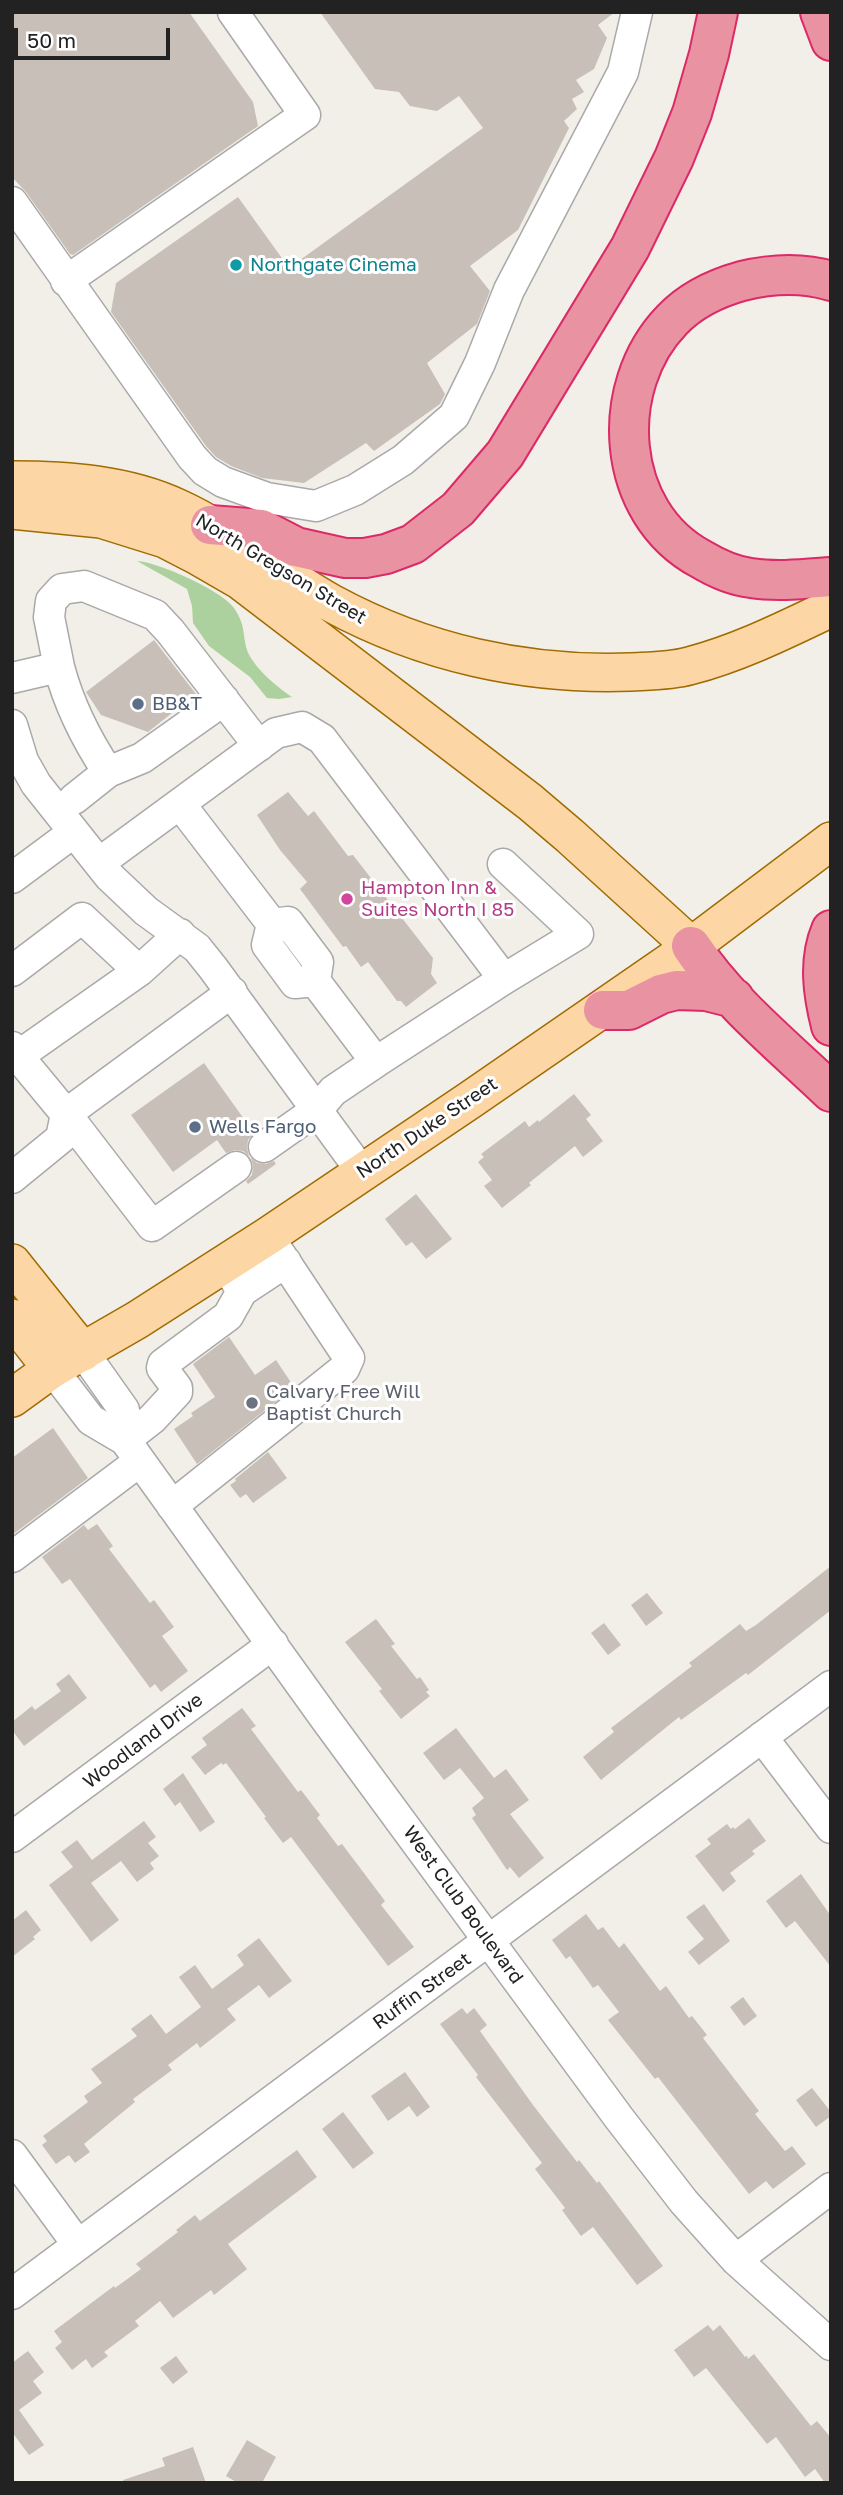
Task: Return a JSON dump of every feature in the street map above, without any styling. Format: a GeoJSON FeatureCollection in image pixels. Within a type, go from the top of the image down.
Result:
{"type":"FeatureCollection","features":[{"type":"Feature","properties":{"kind":"highway"},"geometry":{"type":"LineString","coordinates":[[210,525],[261,529],[296,547],[345,558],[365,558],[413,544],[458,509],[505,454],[630,248],[674,158],[692,113],[718,12]]}},
{"type":"Feature","properties":{"kind":"highway"},"geometry":{"type":"LineString","coordinates":[[820,12],[831,40]]}},
{"type":"Feature","properties":{"kind":"highway"},"geometry":{"type":"LineString","coordinates":[[831,281],[792,274],[756,278],[729,285],[698,300],[673,319],[654,343],[639,372],[630,402],[629,423],[633,468],[642,492],[655,518],[672,538],[693,555],[718,568],[749,578],[785,580],[831,577]]}},
{"type":"Feature","properties":{"kind":"highway"},"geometry":{"type":"LineString","coordinates":[[831,930],[823,963],[823,988],[831,1026]]}},
{"type":"Feature","properties":{"kind":"highway"},"geometry":{"type":"LineString","coordinates":[[691,946],[706,969],[831,1091]]}},
{"type":"Feature","properties":{"kind":"highway"},"geometry":{"type":"LineString","coordinates":[[603,1010],[629,1010],[661,994],[677,990],[706,991],[734,998]]}},
{"type":"Feature","properties":{"kind":"main road","name":"North Gregson Street"},"geometry":{"type":"LineString","coordinates":[[12,480],[61,480],[143,495],[178,508],[210,525],[329,602],[374,625],[418,643],[457,654],[532,668],[601,673],[687,667],[765,639],[831,608]]}},
{"type":"Feature","properties":{"kind":"main road","name":"North Gregson Street"},"geometry":{"type":"LineString","coordinates":[[12,510],[101,519],[135,528],[165,539],[241,581],[530,802],[691,946]]}},
{"type":"Feature","properties":{"kind":"main road","name":"North Duke Street"},"geometry":{"type":"LineString","coordinates":[[12,1398],[68,1360],[137,1321],[233,1277],[277,1249],[362,1172],[603,1010],[831,841]]}},
{"type":"Feature","properties":{"kind":"main road","name":"West Club Boulevard"},"geometry":{"type":"LineString","coordinates":[[12,1263],[68,1360]]}},
{"type":"Feature","properties":{"kind":"main road","name":"West Club Boulevard"},"geometry":{"type":"LineString","coordinates":[[12,1318],[68,1360]]}},
{"type":"Feature","properties":{"kind":"street"},"geometry":{"type":"LineString","coordinates":[[66,281],[305,115],[233,12]]}},
{"type":"Feature","properties":{"kind":"street"},"geometry":{"type":"LineString","coordinates":[[12,202],[192,457],[205,471],[223,482],[267,498],[316,506],[355,490],[403,460],[454,416],[480,363],[509,290],[623,72],[637,12]]}},
{"type":"Feature","properties":{"kind":"street"},"geometry":{"type":"LineString","coordinates":[[108,772],[75,716],[59,667],[49,617],[51,601],[62,589],[84,586],[155,615],[259,746]]}},
{"type":"Feature","properties":{"kind":"street"},"geometry":{"type":"LineString","coordinates":[[12,678],[59,667]]}},
{"type":"Feature","properties":{"kind":"street"},"geometry":{"type":"LineString","coordinates":[[74,799],[108,772],[142,758],[224,700]]}},
{"type":"Feature","properties":{"kind":"street"},"geometry":{"type":"LineString","coordinates":[[12,725],[23,761],[32,778],[74,832],[125,892],[146,911],[197,948],[362,1172]]}},
{"type":"Feature","properties":{"kind":"street"},"geometry":{"type":"LineString","coordinates":[[99,863],[276,733],[302,727],[322,739],[504,979]]}},
{"type":"Feature","properties":{"kind":"street"},"geometry":{"type":"LineString","coordinates":[[180,804],[272,924],[288,922],[302,937],[318,962],[315,981],[376,1062]]}},
{"type":"Feature","properties":{"kind":"street"},"geometry":{"type":"LineString","coordinates":[[12,878],[74,832]]}},
{"type":"Feature","properties":{"kind":"street"},"geometry":{"type":"LineString","coordinates":[[264,1147],[317,1109],[333,1091],[578,934],[503,864]]}},
{"type":"Feature","properties":{"kind":"street"},"geometry":{"type":"LineString","coordinates":[[12,971],[82,918],[139,971]]}},
{"type":"Feature","properties":{"kind":"street"},"geometry":{"type":"LineString","coordinates":[[180,934],[139,971],[15,1052],[152,1226],[236,1167]]}},
{"type":"Feature","properties":{"kind":"street"},"geometry":{"type":"LineString","coordinates":[[12,1178],[61,1138],[66,1114],[232,992]]}},
{"type":"Feature","properties":{"kind":"street"},"geometry":{"type":"LineString","coordinates":[[172,1506],[344,1369],[349,1358],[277,1249]]}},
{"type":"Feature","properties":{"kind":"street"},"geometry":{"type":"LineString","coordinates":[[12,1557],[132,1450],[152,1419],[177,1392],[162,1368],[163,1364],[228,1316],[233,1277]]}},
{"type":"Feature","properties":{"kind":"street","name":"West Club Boulevard"},"geometry":{"type":"LineString","coordinates":[[68,1360],[91,1420],[132,1450],[489,1941],[676,2191],[736,2260],[831,2345]]}},
{"type":"Feature","properties":{"kind":"street","name":"Woodland Drive"},"geometry":{"type":"LineString","coordinates":[[12,1838],[273,1644]]}},
{"type":"Feature","properties":{"kind":"street","name":"Ruffin Street"},"geometry":{"type":"LineString","coordinates":[[12,2294],[831,1686]]}},
{"type":"Feature","properties":{"kind":"street"},"geometry":{"type":"LineString","coordinates":[[762,1737],[831,1828]]}},
{"type":"Feature","properties":{"kind":"street"},"geometry":{"type":"LineString","coordinates":[[12,2155],[78,2245]]}},
{"type":"Feature","properties":{"kind":"street"},"geometry":{"type":"LineString","coordinates":[[736,2260],[831,2188]]}},
{"type":"Feature","properties":{"kind":"green space"},"geometry":{"type":"Polygon","coordinates":[[[137,561],[189,578],[228,601],[240,620],[247,650],[254,663],[292,697],[267,698],[250,677],[209,646],[193,623],[187,589],[137,561]]]}},
{"type":"Feature","properties":{"kind":"building"},"geometry":{"type":"Polygon","coordinates":[[[12,12],[189,12],[253,102],[258,126],[73,255],[70,254],[26,192],[12,177],[12,12]]]}},
{"type":"Feature","properties":{"kind":"building"},"geometry":{"type":"Polygon","coordinates":[[[320,12],[615,12],[598,25],[607,38],[594,69],[576,80],[584,92],[572,99],[577,109],[564,121],[569,128],[518,230],[470,266],[490,291],[477,324],[427,363],[445,394],[440,404],[374,451],[366,443],[304,483],[262,478],[216,457],[111,312],[116,283],[238,197],[289,268],[483,128],[459,96],[437,111],[410,106],[399,92],[375,89],[320,12]]]}},
{"type":"Feature","properties":{"kind":"building","name":"BB&T"},"geometry":{"type":"Polygon","coordinates":[[[154,640],[196,694],[148,732],[101,715],[86,692],[154,640]]]}},
{"type":"Feature","properties":{"kind":"building","name":"Hampton Inn & Suites North I 85"},"geometry":{"type":"Polygon","coordinates":[[[288,792],[308,816],[314,811],[348,856],[353,855],[433,958],[431,974],[437,983],[406,1007],[401,1001],[397,1001],[368,962],[361,967],[346,946],[343,947],[300,889],[307,882],[280,850],[257,815],[288,792]]]}},
{"type":"Feature","properties":{"kind":"building","name":"Wells Fargo"},"geometry":{"type":"Polygon","coordinates":[[[204,1063],[254,1133],[248,1140],[249,1156],[243,1151],[226,1153],[217,1140],[173,1172],[131,1115],[204,1063]]]}},
{"type":"Feature","properties":{"kind":"building"},"geometry":{"type":"Polygon","coordinates":[[[574,1094],[591,1115],[586,1119],[603,1141],[583,1157],[575,1146],[502,1208],[484,1186],[492,1180],[478,1162],[484,1157],[481,1154],[525,1121],[529,1127],[538,1120],[539,1122],[574,1094]]]}},
{"type":"Feature","properties":{"kind":"building"},"geometry":{"type":"Polygon","coordinates":[[[251,1158],[257,1163],[274,1161],[276,1164],[248,1184],[246,1181],[252,1175],[251,1158]]]}},
{"type":"Feature","properties":{"kind":"building"},"geometry":{"type":"Polygon","coordinates":[[[416,1194],[452,1239],[426,1259],[412,1242],[406,1246],[385,1219],[416,1194]]]}},
{"type":"Feature","properties":{"kind":"building","name":"Calvary Free Will Baptist Church"},"geometry":{"type":"Polygon","coordinates":[[[229,1337],[255,1375],[276,1360],[294,1387],[197,1464],[174,1429],[193,1416],[191,1413],[215,1397],[193,1364],[229,1337]]]}},
{"type":"Feature","properties":{"kind":"building"},"geometry":{"type":"Polygon","coordinates":[[[53,1428],[88,1478],[12,1535],[12,1458],[53,1428]]]}},
{"type":"Feature","properties":{"kind":"building"},"geometry":{"type":"Polygon","coordinates":[[[268,1452],[287,1478],[253,1503],[246,1494],[240,1498],[230,1485],[268,1452]]]}},
{"type":"Feature","properties":{"kind":"building"},"geometry":{"type":"Polygon","coordinates":[[[97,1524],[113,1546],[109,1549],[150,1603],[154,1600],[174,1627],[162,1636],[188,1671],[161,1692],[155,1684],[150,1688],[70,1579],[62,1584],[42,1557],[84,1525],[88,1530],[97,1524]]]}},
{"type":"Feature","properties":{"kind":"building"},"geometry":{"type":"Polygon","coordinates":[[[831,1566],[831,1610],[748,1675],[746,1673],[681,1720],[679,1717],[601,1780],[583,1757],[614,1732],[611,1728],[692,1666],[689,1663],[740,1624],[746,1631],[756,1625],[831,1566]]]}},
{"type":"Feature","properties":{"kind":"building"},"geometry":{"type":"Polygon","coordinates":[[[647,1593],[663,1613],[646,1626],[631,1605],[647,1593]]]}},
{"type":"Feature","properties":{"kind":"building"},"geometry":{"type":"Polygon","coordinates":[[[376,1619],[395,1644],[391,1646],[429,1690],[426,1692],[430,1696],[401,1719],[379,1691],[382,1689],[345,1642],[376,1619]]]}},
{"type":"Feature","properties":{"kind":"building"},"geometry":{"type":"Polygon","coordinates":[[[604,1623],[621,1645],[608,1655],[591,1633],[604,1623]]]}},
{"type":"Feature","properties":{"kind":"building"},"geometry":{"type":"Polygon","coordinates":[[[69,1674],[87,1698],[24,1746],[12,1730],[12,1722],[32,1706],[35,1710],[61,1691],[56,1684],[69,1674]]]}},
{"type":"Feature","properties":{"kind":"building"},"geometry":{"type":"Polygon","coordinates":[[[242,1708],[256,1726],[251,1729],[298,1792],[301,1790],[320,1815],[317,1818],[338,1846],[342,1844],[385,1901],[381,1905],[414,1947],[388,1966],[291,1837],[283,1843],[226,1763],[221,1763],[205,1775],[191,1757],[207,1745],[202,1738],[242,1708]]]}},
{"type":"Feature","properties":{"kind":"building"},"geometry":{"type":"Polygon","coordinates":[[[456,1728],[494,1778],[506,1769],[529,1800],[510,1814],[544,1858],[519,1878],[510,1867],[507,1870],[472,1818],[476,1815],[472,1808],[484,1798],[460,1768],[444,1780],[423,1753],[456,1728]]]}},
{"type":"Feature","properties":{"kind":"building"},"geometry":{"type":"Polygon","coordinates":[[[183,1773],[215,1822],[200,1832],[180,1802],[175,1806],[163,1789],[183,1773]]]}},
{"type":"Feature","properties":{"kind":"building"},"geometry":{"type":"Polygon","coordinates":[[[749,1818],[766,1841],[752,1851],[755,1854],[730,1873],[736,1881],[723,1892],[695,1856],[711,1844],[707,1839],[727,1824],[731,1829],[735,1829],[749,1818]]]}},
{"type":"Feature","properties":{"kind":"building"},"geometry":{"type":"Polygon","coordinates":[[[144,1821],[156,1837],[148,1843],[159,1856],[150,1863],[154,1869],[137,1882],[121,1861],[91,1883],[119,1920],[91,1942],[49,1885],[73,1867],[61,1852],[77,1840],[92,1860],[144,1821]]]}},
{"type":"Feature","properties":{"kind":"building"},"geometry":{"type":"Polygon","coordinates":[[[801,1874],[831,1916],[831,1967],[795,1921],[786,1928],[766,1901],[801,1874]]]}},
{"type":"Feature","properties":{"kind":"building"},"geometry":{"type":"Polygon","coordinates":[[[704,1904],[730,1941],[699,1965],[688,1952],[704,1939],[686,1917],[704,1904]]]}},
{"type":"Feature","properties":{"kind":"building"},"geometry":{"type":"Polygon","coordinates":[[[26,1910],[41,1930],[33,1937],[35,1939],[12,1957],[12,1921],[26,1910]]]}},
{"type":"Feature","properties":{"kind":"building"},"geometry":{"type":"Polygon","coordinates":[[[586,1914],[598,1930],[603,1927],[619,1948],[624,1943],[660,1991],[666,1986],[689,2018],[692,2016],[707,2035],[703,2038],[759,2111],[755,2114],[785,2151],[792,2146],[806,2164],[773,2189],[766,2181],[749,2194],[658,2077],[655,2079],[608,2020],[619,2012],[598,1985],[593,1988],[570,1956],[566,1959],[552,1940],[586,1914]]]}},
{"type":"Feature","properties":{"kind":"building"},"geometry":{"type":"Polygon","coordinates":[[[259,1938],[292,1981],[269,1998],[259,1985],[227,2009],[236,2020],[200,2048],[197,2043],[168,2065],[172,2070],[133,2099],[135,2102],[84,2144],[90,2152],[75,2163],[69,2155],[56,2164],[42,2145],[47,2141],[43,2136],[88,2102],[84,2096],[102,2083],[91,2069],[137,2036],[131,2029],[151,2014],[166,2034],[201,2007],[179,1977],[195,1965],[212,1989],[244,1965],[237,1955],[259,1938]]]}},
{"type":"Feature","properties":{"kind":"building"},"geometry":{"type":"Polygon","coordinates":[[[743,1997],[757,2016],[744,2026],[730,2007],[743,1997]]]}},
{"type":"Feature","properties":{"kind":"building"},"geometry":{"type":"Polygon","coordinates":[[[462,2008],[467,2014],[474,2008],[487,2025],[480,2031],[533,2105],[577,2162],[579,2160],[597,2183],[599,2181],[663,2266],[637,2285],[593,2227],[581,2236],[562,2210],[565,2208],[535,2169],[542,2163],[476,2077],[478,2075],[440,2024],[462,2008]]]}},
{"type":"Feature","properties":{"kind":"building"},"geometry":{"type":"Polygon","coordinates":[[[405,2072],[430,2107],[417,2117],[409,2106],[388,2121],[371,2096],[405,2072]]]}},
{"type":"Feature","properties":{"kind":"building"},"geometry":{"type":"Polygon","coordinates":[[[812,2088],[831,2112],[831,2116],[816,2127],[796,2100],[812,2088]]]}},
{"type":"Feature","properties":{"kind":"building"},"geometry":{"type":"Polygon","coordinates":[[[343,2112],[374,2153],[353,2169],[322,2129],[343,2112]]]}},
{"type":"Feature","properties":{"kind":"building"},"geometry":{"type":"Polygon","coordinates":[[[297,2150],[317,2177],[228,2244],[247,2269],[214,2295],[211,2290],[173,2318],[160,2301],[135,2321],[139,2326],[104,2352],[108,2356],[92,2368],[86,2359],[72,2370],[55,2348],[62,2342],[54,2331],[141,2269],[136,2264],[178,2232],[176,2230],[195,2215],[200,2221],[297,2150]]]}},
{"type":"Feature","properties":{"kind":"building"},"geometry":{"type":"Polygon","coordinates":[[[708,2325],[713,2331],[720,2325],[748,2359],[754,2354],[811,2426],[817,2421],[831,2438],[831,2483],[825,2483],[815,2469],[805,2477],[776,2437],[767,2444],[706,2368],[694,2377],[674,2350],[708,2325]]]}},
{"type":"Feature","properties":{"kind":"building"},"geometry":{"type":"Polygon","coordinates":[[[28,2351],[44,2372],[33,2381],[42,2393],[19,2410],[44,2445],[29,2455],[12,2432],[12,2363],[28,2351]]]}},
{"type":"Feature","properties":{"kind":"building"},"geometry":{"type":"Polygon","coordinates":[[[176,2356],[188,2372],[173,2384],[160,2368],[176,2356]]]}},
{"type":"Feature","properties":{"kind":"building"},"geometry":{"type":"Polygon","coordinates":[[[247,2440],[276,2457],[262,2483],[238,2483],[226,2476],[247,2440]]]}},
{"type":"Feature","properties":{"kind":"building"},"geometry":{"type":"Polygon","coordinates":[[[193,2447],[206,2483],[124,2483],[123,2480],[165,2466],[162,2458],[193,2447]]]}},
{"type":"Feature","properties":{"kind":"place","name":"Northgate Cinema"},"geometry":{"type":"Point","coordinates":[236,265]}},
{"type":"Feature","properties":{"kind":"place","name":"BB&T"},"geometry":{"type":"Point","coordinates":[138,704]}},
{"type":"Feature","properties":{"kind":"place","name":"Hampton Inn & Suites North I 85"},"geometry":{"type":"Point","coordinates":[347,899]}},
{"type":"Feature","properties":{"kind":"place","name":"Wells Fargo"},"geometry":{"type":"Point","coordinates":[195,1127]}},
{"type":"Feature","properties":{"kind":"place","name":"Calvary Free Will Baptist Church"},"geometry":{"type":"Point","coordinates":[252,1403]}}]}
